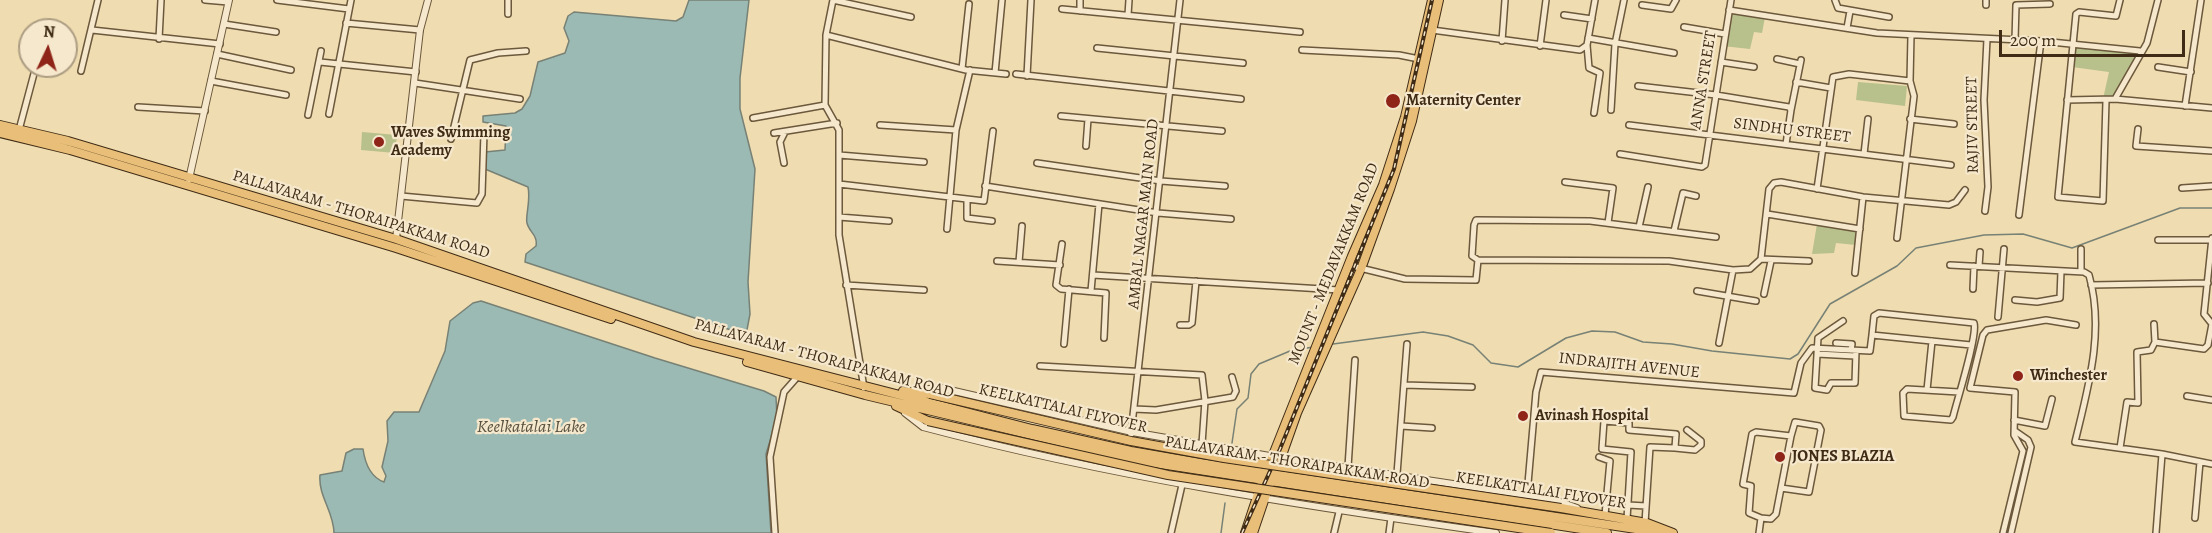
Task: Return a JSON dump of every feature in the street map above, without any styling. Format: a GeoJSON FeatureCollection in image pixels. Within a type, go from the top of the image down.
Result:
{"type":"FeatureCollection","features":[{"type":"Feature","properties":{"kind":"main road","name":"MOUNT - MEDAVAKKAM ROAD"},"geometry":{"type":"LineString","coordinates":[[1328,332],[1348,265],[1383,185],[1405,117],[1432,0]]}},
{"type":"Feature","properties":{"kind":"main road","name":"MOUNT - MEDAVAKKAM ROAD"},"geometry":{"type":"LineString","coordinates":[[1261,499],[1328,332],[1361,269],[1412,121],[1439,0]]}},
{"type":"Feature","properties":{"kind":"main road","name":"PALLAVARAM - THORAIPAKKAM ROAD"},"geometry":{"type":"LineString","coordinates":[[0,125],[738,356],[1141,461],[1662,533]]}},
{"type":"Feature","properties":{"kind":"main road","name":"PALLAVARAM - THORAIPAKKAM ROAD"},"geometry":{"type":"LineString","coordinates":[[0,133],[396,239],[738,356]]}},
{"type":"Feature","properties":{"kind":"main road","name":"PALLAVARAM - THORAIPAKKAM ROAD"},"geometry":{"type":"LineString","coordinates":[[756,361],[799,375],[1129,451],[1269,478],[1607,533]]}},
{"type":"Feature","properties":{"kind":"main road","name":"KEELKATTALAI FLYOVER"},"geometry":{"type":"LineString","coordinates":[[869,391],[930,394],[1131,441],[1224,458],[1605,515],[1645,523],[1673,533]]}},
{"type":"Feature","properties":{"kind":"main road"},"geometry":{"type":"LineString","coordinates":[[869,391],[928,421],[1168,476],[1552,533]]}},
{"type":"Feature","properties":{"kind":"main road"},"geometry":{"type":"LineString","coordinates":[[1245,533],[1261,499]]}},
{"type":"Feature","properties":{"kind":"main road"},"geometry":{"type":"LineString","coordinates":[[1253,533],[1261,499]]}},
{"type":"Feature","properties":{"kind":"street"},"geometry":{"type":"LineString","coordinates":[[81,71],[98,0]]}},
{"type":"Feature","properties":{"kind":"street"},"geometry":{"type":"LineString","coordinates":[[159,39],[161,0]]}},
{"type":"Feature","properties":{"kind":"street"},"geometry":{"type":"LineString","coordinates":[[188,182],[228,1],[205,0]]}},
{"type":"Feature","properties":{"kind":"street"},"geometry":{"type":"LineString","coordinates":[[277,0],[349,9]]}},
{"type":"Feature","properties":{"kind":"street"},"geometry":{"type":"LineString","coordinates":[[329,114],[351,0]]}},
{"type":"Feature","properties":{"kind":"street"},"geometry":{"type":"LineString","coordinates":[[396,239],[420,30],[428,0]]}},
{"type":"Feature","properties":{"kind":"street"},"geometry":{"type":"LineString","coordinates":[[508,0],[508,14]]}},
{"type":"Feature","properties":{"kind":"street"},"geometry":{"type":"LineString","coordinates":[[869,391],[846,285],[839,217],[840,130],[825,105],[826,35],[833,0],[911,17]]}},
{"type":"Feature","properties":{"kind":"street"},"geometry":{"type":"LineString","coordinates":[[995,73],[1002,0]]}},
{"type":"Feature","properties":{"kind":"street"},"geometry":{"type":"LineString","coordinates":[[1027,76],[1031,0]]}},
{"type":"Feature","properties":{"kind":"street"},"geometry":{"type":"LineString","coordinates":[[1080,0],[1080,11]]}},
{"type":"Feature","properties":{"kind":"street"},"geometry":{"type":"LineString","coordinates":[[1128,15],[1129,0]]}},
{"type":"Feature","properties":{"kind":"street","name":"AMBAL NAGAR MAIN ROAD"},"geometry":{"type":"LineString","coordinates":[[1129,451],[1151,280],[1180,0]]}},
{"type":"Feature","properties":{"kind":"street"},"geometry":{"type":"LineString","coordinates":[[1502,41],[1505,0]]}},
{"type":"Feature","properties":{"kind":"street"},"geometry":{"type":"LineString","coordinates":[[1540,46],[1545,0]]}},
{"type":"Feature","properties":{"kind":"street"},"geometry":{"type":"LineString","coordinates":[[1594,113],[1600,75],[1599,71],[1589,68],[1587,45],[1595,0]]}},
{"type":"Feature","properties":{"kind":"street"},"geometry":{"type":"LineString","coordinates":[[1611,110],[1615,44],[1624,0]]}},
{"type":"Feature","properties":{"kind":"street"},"geometry":{"type":"LineString","coordinates":[[1642,5],[1671,9],[1676,0]]}},
{"type":"Feature","properties":{"kind":"street","name":"ANNA STREET"},"geometry":{"type":"LineString","coordinates":[[1620,154],[1702,167],[1705,165],[1731,0]]}},
{"type":"Feature","properties":{"kind":"street"},"geometry":{"type":"LineString","coordinates":[[1835,0],[1838,8],[1889,17]]}},
{"type":"Feature","properties":{"kind":"street"},"geometry":{"type":"LineString","coordinates":[[2106,101],[2103,201],[2058,197],[2073,45],[2079,12],[2116,16],[2120,0]]}},
{"type":"Feature","properties":{"kind":"street"},"geometry":{"type":"LineString","coordinates":[[2115,99],[2140,51],[2147,43],[2158,0]]}},
{"type":"Feature","properties":{"kind":"street"},"geometry":{"type":"LineString","coordinates":[[2186,106],[2201,0]]}},
{"type":"Feature","properties":{"kind":"street"},"geometry":{"type":"LineString","coordinates":[[962,69],[969,4]]}},
{"type":"Feature","properties":{"kind":"street"},"geometry":{"type":"LineString","coordinates":[[2015,40],[2016,5],[2050,4]]}},
{"type":"Feature","properties":{"kind":"street"},"geometry":{"type":"LineString","coordinates":[[1062,9],[1300,32]]}},
{"type":"Feature","properties":{"kind":"street"},"geometry":{"type":"LineString","coordinates":[[1729,10],[1847,28],[2042,41],[2140,51]]}},
{"type":"Feature","properties":{"kind":"street"},"geometry":{"type":"LineString","coordinates":[[1847,28],[1850,11]]}},
{"type":"Feature","properties":{"kind":"street"},"geometry":{"type":"LineString","coordinates":[[1564,15],[1592,19]]}},
{"type":"Feature","properties":{"kind":"street"},"geometry":{"type":"LineString","coordinates":[[346,23],[420,30]]}},
{"type":"Feature","properties":{"kind":"street"},"geometry":{"type":"LineString","coordinates":[[224,24],[276,32]]}},
{"type":"Feature","properties":{"kind":"street"},"geometry":{"type":"LineString","coordinates":[[1684,27],[1725,34]]}},
{"type":"Feature","properties":{"kind":"street"},"geometry":{"type":"LineString","coordinates":[[92,30],[220,44]]}},
{"type":"Feature","properties":{"kind":"street"},"geometry":{"type":"LineString","coordinates":[[1432,30],[1580,50],[1587,45]]}},
{"type":"Feature","properties":{"kind":"street"},"geometry":{"type":"LineString","coordinates":[[1897,238],[1914,96],[1910,81],[1911,34]]}},
{"type":"Feature","properties":{"kind":"street"},"geometry":{"type":"LineString","coordinates":[[826,35],[962,69],[1006,74]]}},
{"type":"Feature","properties":{"kind":"street"},"geometry":{"type":"LineString","coordinates":[[1588,38],[1674,53]]}},
{"type":"Feature","properties":{"kind":"street","name":"RAJIV STREET"},"geometry":{"type":"LineString","coordinates":[[1985,211],[1988,187],[1984,100],[1987,39]]}},
{"type":"Feature","properties":{"kind":"street"},"geometry":{"type":"LineString","coordinates":[[2019,215],[2042,41]]}},
{"type":"Feature","properties":{"kind":"street"},"geometry":{"type":"LineString","coordinates":[[1097,48],[1243,63]]}},
{"type":"Feature","properties":{"kind":"street"},"geometry":{"type":"LineString","coordinates":[[1302,50],[1399,55],[1419,59]]}},
{"type":"Feature","properties":{"kind":"street"},"geometry":{"type":"LineString","coordinates":[[308,115],[321,51]]}},
{"type":"Feature","properties":{"kind":"street"},"geometry":{"type":"LineString","coordinates":[[451,140],[470,60],[498,53],[525,51]]}},
{"type":"Feature","properties":{"kind":"street"},"geometry":{"type":"LineString","coordinates":[[217,54],[291,70]]}},
{"type":"Feature","properties":{"kind":"street"},"geometry":{"type":"LineString","coordinates":[[1777,59],[1800,62],[1786,144]]}},
{"type":"Feature","properties":{"kind":"street"},"geometry":{"type":"LineString","coordinates":[[320,62],[416,72]]}},
{"type":"Feature","properties":{"kind":"street"},"geometry":{"type":"LineString","coordinates":[[1721,62],[1754,67]]}},
{"type":"Feature","properties":{"kind":"street"},"geometry":{"type":"LineString","coordinates":[[2158,67],[2191,72]]}},
{"type":"Feature","properties":{"kind":"street"},"geometry":{"type":"LineString","coordinates":[[947,229],[956,130],[970,70]]}},
{"type":"Feature","properties":{"kind":"street"},"geometry":{"type":"LineString","coordinates":[[1016,74],[1241,99]]}},
{"type":"Feature","properties":{"kind":"street"},"geometry":{"type":"LineString","coordinates":[[1817,189],[1833,77],[1849,74],[1910,81]]}},
{"type":"Feature","properties":{"kind":"street"},"geometry":{"type":"LineString","coordinates":[[20,130],[33,78]]}},
{"type":"Feature","properties":{"kind":"street"},"geometry":{"type":"LineString","coordinates":[[211,81],[286,95]]}},
{"type":"Feature","properties":{"kind":"street"},"geometry":{"type":"LineString","coordinates":[[1796,82],[1831,88]]}},
{"type":"Feature","properties":{"kind":"street"},"geometry":{"type":"LineString","coordinates":[[415,83],[520,99]]}},
{"type":"Feature","properties":{"kind":"street"},"geometry":{"type":"LineString","coordinates":[[1638,86],[1716,95],[1789,107],[1791,110]]}},
{"type":"Feature","properties":{"kind":"street"},"geometry":{"type":"LineString","coordinates":[[2067,100],[2106,101],[2115,99],[2212,108]]}},
{"type":"Feature","properties":{"kind":"street"},"geometry":{"type":"LineString","coordinates":[[753,118],[825,105]]}},
{"type":"Feature","properties":{"kind":"street"},"geometry":{"type":"LineString","coordinates":[[138,107],[205,111]]}},
{"type":"Feature","properties":{"kind":"street"},"geometry":{"type":"LineString","coordinates":[[1061,117],[1222,131]]}},
{"type":"Feature","properties":{"kind":"street"},"geometry":{"type":"LineString","coordinates":[[1086,146],[1088,119]]}},
{"type":"Feature","properties":{"kind":"street"},"geometry":{"type":"LineString","coordinates":[[1864,154],[1868,119]]}},
{"type":"Feature","properties":{"kind":"street"},"geometry":{"type":"LineString","coordinates":[[1910,119],[1954,124]]}},
{"type":"Feature","properties":{"kind":"street"},"geometry":{"type":"LineString","coordinates":[[774,133],[837,123]]}},
{"type":"Feature","properties":{"kind":"street"},"geometry":{"type":"LineString","coordinates":[[880,125],[956,130]]}},
{"type":"Feature","properties":{"kind":"street","name":"SINDHU STREET"},"geometry":{"type":"LineString","coordinates":[[1629,125],[1951,165]]}},
{"type":"Feature","properties":{"kind":"street"},"geometry":{"type":"LineString","coordinates":[[2138,129],[2136,146],[2212,151]]}},
{"type":"Feature","properties":{"kind":"street"},"geometry":{"type":"LineString","coordinates":[[784,163],[781,137],[786,131]]}},
{"type":"Feature","properties":{"kind":"street"},"geometry":{"type":"LineString","coordinates":[[838,184],[984,201],[993,131]]}},
{"type":"Feature","properties":{"kind":"street"},"geometry":{"type":"LineString","coordinates":[[401,196],[477,203],[482,194],[484,133]]}},
{"type":"Feature","properties":{"kind":"street"},"geometry":{"type":"LineString","coordinates":[[838,155],[924,162]]}},
{"type":"Feature","properties":{"kind":"street"},"geometry":{"type":"LineString","coordinates":[[1037,163],[1161,181],[1225,186]]}},
{"type":"Feature","properties":{"kind":"street"},"geometry":{"type":"LineString","coordinates":[[1565,182],[1613,188],[1608,223]]}},
{"type":"Feature","properties":{"kind":"street"},"geometry":{"type":"LineString","coordinates":[[1716,237],[1608,223],[1476,220],[1472,256],[1478,260],[1669,261],[1733,270],[1750,269],[1761,259],[1769,189],[1774,183],[1900,202],[1948,205],[1956,202],[1965,190]]}},
{"type":"Feature","properties":{"kind":"street"},"geometry":{"type":"LineString","coordinates":[[985,186],[1158,213],[1231,219]]}},
{"type":"Feature","properties":{"kind":"street"},"geometry":{"type":"LineString","coordinates":[[2182,188],[2212,186]]}},
{"type":"Feature","properties":{"kind":"street"},"geometry":{"type":"LineString","coordinates":[[1639,227],[1648,187]]}},
{"type":"Feature","properties":{"kind":"street"},"geometry":{"type":"LineString","coordinates":[[1674,231],[1683,193],[1696,196]]}},
{"type":"Feature","properties":{"kind":"street"},"geometry":{"type":"LineString","coordinates":[[1855,273],[1863,197]]}},
{"type":"Feature","properties":{"kind":"street"},"geometry":{"type":"LineString","coordinates":[[967,199],[967,218],[992,221]]}},
{"type":"Feature","properties":{"kind":"street"},"geometry":{"type":"LineString","coordinates":[[1091,291],[1099,204]]}},
{"type":"Feature","properties":{"kind":"street"},"geometry":{"type":"LineString","coordinates":[[1767,214],[1860,229]]}},
{"type":"Feature","properties":{"kind":"street"},"geometry":{"type":"LineString","coordinates":[[839,217],[889,221]]}},
{"type":"Feature","properties":{"kind":"street"},"geometry":{"type":"LineString","coordinates":[[1019,262],[1022,226]]}},
{"type":"Feature","properties":{"kind":"street"},"geometry":{"type":"LineString","coordinates":[[2155,342],[2207,348],[2212,324],[2204,314],[2212,240],[2158,240]]}},
{"type":"Feature","properties":{"kind":"street"},"geometry":{"type":"LineString","coordinates":[[1062,244],[1056,285],[1107,295],[1104,338]]}},
{"type":"Feature","properties":{"kind":"street"},"geometry":{"type":"LineString","coordinates":[[1998,317],[2004,249]]}},
{"type":"Feature","properties":{"kind":"street"},"geometry":{"type":"LineString","coordinates":[[2081,249],[2081,272]]}},
{"type":"Feature","properties":{"kind":"street"},"geometry":{"type":"LineString","coordinates":[[1973,289],[1980,252]]}},
{"type":"Feature","properties":{"kind":"street"},"geometry":{"type":"LineString","coordinates":[[1761,259],[1809,261]]}},
{"type":"Feature","properties":{"kind":"street"},"geometry":{"type":"LineString","coordinates":[[1348,265],[1405,279],[1476,280],[1478,260]]}},
{"type":"Feature","properties":{"kind":"street"},"geometry":{"type":"LineString","coordinates":[[997,261],[1060,266]]}},
{"type":"Feature","properties":{"kind":"street"},"geometry":{"type":"LineString","coordinates":[[1764,294],[1771,261]]}},
{"type":"Feature","properties":{"kind":"street"},"geometry":{"type":"LineString","coordinates":[[1950,265],[2081,272],[2089,275],[2095,328],[2093,369],[2075,442],[2162,454],[2212,464]]}},
{"type":"Feature","properties":{"kind":"street"},"geometry":{"type":"LineString","coordinates":[[1719,343],[1733,270]]}},
{"type":"Feature","properties":{"kind":"street"},"geometry":{"type":"LineString","coordinates":[[2015,300],[2037,302],[2060,297],[2061,271]]}},
{"type":"Feature","properties":{"kind":"street"},"geometry":{"type":"LineString","coordinates":[[1093,275],[1340,290]]}},
{"type":"Feature","properties":{"kind":"street"},"geometry":{"type":"LineString","coordinates":[[1180,325],[1189,325],[1192,322],[1196,281]]}},
{"type":"Feature","properties":{"kind":"street"},"geometry":{"type":"LineString","coordinates":[[2091,285],[2208,283]]}},
{"type":"Feature","properties":{"kind":"street"},"geometry":{"type":"LineString","coordinates":[[846,285],[924,290]]}},
{"type":"Feature","properties":{"kind":"street"},"geometry":{"type":"LineString","coordinates":[[1064,344],[1069,289]]}},
{"type":"Feature","properties":{"kind":"street"},"geometry":{"type":"LineString","coordinates":[[1697,291],[1756,301]]}},
{"type":"Feature","properties":{"kind":"street"},"geometry":{"type":"LineString","coordinates":[[1817,351],[1870,351],[1875,314],[1974,323],[1971,345],[1959,393],[1952,420],[1904,416],[1904,391],[1927,390],[1959,393]]}},
{"type":"Feature","properties":{"kind":"street"},"geometry":{"type":"LineString","coordinates":[[2003,533],[2023,453],[2015,431],[2015,392],[1971,388],[1985,332],[2046,320],[2076,325]]}},
{"type":"Feature","properties":{"kind":"street"},"geometry":{"type":"LineString","coordinates":[[1843,321],[1820,335],[1814,386],[1817,389],[1829,389],[1831,382],[1855,384],[1854,350],[1859,344]]}},
{"type":"Feature","properties":{"kind":"street"},"geometry":{"type":"LineString","coordinates":[[2120,448],[2127,402],[2138,403],[2137,352],[2151,350],[2155,342],[2154,324]]}},
{"type":"Feature","properties":{"kind":"street"},"geometry":{"type":"LineString","coordinates":[[1872,335],[1971,345]]}},
{"type":"Feature","properties":{"kind":"street"},"geometry":{"type":"LineString","coordinates":[[1927,390],[1932,341]]}},
{"type":"Feature","properties":{"kind":"street"},"geometry":{"type":"LineString","coordinates":[[1836,343],[1854,350]]}},
{"type":"Feature","properties":{"kind":"street"},"geometry":{"type":"LineString","coordinates":[[1397,474],[1407,344]]}},
{"type":"Feature","properties":{"kind":"street","name":"INDRAJITH AVENUE"},"geometry":{"type":"LineString","coordinates":[[1527,495],[1536,392],[1541,372],[1760,392],[1794,393],[1805,355],[1809,350],[1817,351]]}},
{"type":"Feature","properties":{"kind":"street"},"geometry":{"type":"LineString","coordinates":[[1348,467],[1355,360]]}},
{"type":"Feature","properties":{"kind":"street"},"geometry":{"type":"LineString","coordinates":[[1040,366],[1138,374],[1202,375],[1205,402],[1202,444]]}},
{"type":"Feature","properties":{"kind":"street"},"geometry":{"type":"LineString","coordinates":[[774,533],[770,457],[784,392],[799,375]]}},
{"type":"Feature","properties":{"kind":"street"},"geometry":{"type":"LineString","coordinates":[[1134,409],[1156,410],[1233,397],[1236,391],[1232,377]]}},
{"type":"Feature","properties":{"kind":"street"},"geometry":{"type":"LineString","coordinates":[[1404,385],[1472,387]]}},
{"type":"Feature","properties":{"kind":"street"},"geometry":{"type":"LineString","coordinates":[[904,391],[941,388],[1132,432],[1277,457],[1527,495],[1552,500],[1592,513]]}},
{"type":"Feature","properties":{"kind":"street"},"geometry":{"type":"LineString","coordinates":[[2187,396],[2212,400]]}},
{"type":"Feature","properties":{"kind":"street"},"geometry":{"type":"LineString","coordinates":[[2014,420],[2045,426],[2052,399]]}},
{"type":"Feature","properties":{"kind":"street"},"geometry":{"type":"LineString","coordinates":[[897,407],[923,427],[1182,485],[1339,512],[1496,533]]}},
{"type":"Feature","properties":{"kind":"street"},"geometry":{"type":"LineString","coordinates":[[1627,519],[1631,452],[1602,449],[1604,421],[1629,423],[1629,430],[1676,434],[1675,448]]}},
{"type":"Feature","properties":{"kind":"street"},"geometry":{"type":"LineString","coordinates":[[1781,488],[1809,492],[1821,430],[1815,425],[1795,422],[1791,436],[1781,488],[1776,514],[1772,519],[1761,518],[1749,513],[1751,486],[1743,484],[1751,436],[1756,432],[1791,436]]}},
{"type":"Feature","properties":{"kind":"street"},"geometry":{"type":"LineString","coordinates":[[1401,426],[1432,428]]}},
{"type":"Feature","properties":{"kind":"street"},"geometry":{"type":"LineString","coordinates":[[1650,447],[1699,448],[1701,441],[1687,430]]}},
{"type":"Feature","properties":{"kind":"street"},"geometry":{"type":"LineString","coordinates":[[2011,533],[2031,447],[2028,440],[2015,431]]}},
{"type":"Feature","properties":{"kind":"street"},"geometry":{"type":"LineString","coordinates":[[1645,523],[1651,432]]}},
{"type":"Feature","properties":{"kind":"street"},"geometry":{"type":"LineString","coordinates":[[2156,533],[2162,454]]}},
{"type":"Feature","properties":{"kind":"street"},"geometry":{"type":"LineString","coordinates":[[1599,457],[1610,461],[1605,515]]}},
{"type":"Feature","properties":{"kind":"street"},"geometry":{"type":"LineString","coordinates":[[2195,518],[2200,462]]}},
{"type":"Feature","properties":{"kind":"street"},"geometry":{"type":"LineString","coordinates":[[1171,533],[1182,485]]}},
{"type":"Feature","properties":{"kind":"street"},"geometry":{"type":"LineString","coordinates":[[1628,505],[1646,506]]}},
{"type":"Feature","properties":{"kind":"street"},"geometry":{"type":"LineString","coordinates":[[1334,533],[1339,512]]}},
{"type":"Feature","properties":{"kind":"street"},"geometry":{"type":"LineString","coordinates":[[1389,533],[1392,518]]}},
{"type":"Feature","properties":{"kind":"street"},"geometry":{"type":"LineString","coordinates":[[1760,533],[1761,518]]}},
{"type":"Feature","properties":{"kind":"green space"},"geometry":{"type":"Polygon","coordinates":[[[1730,12],[1765,17],[1762,33],[1754,32],[1750,49],[1723,46],[1730,12]]]}},
{"type":"Feature","properties":{"kind":"green space"},"geometry":{"type":"Polygon","coordinates":[[[2074,46],[2139,52],[2115,98],[2103,99],[2109,72],[2072,67],[2074,46]]]}},
{"type":"Feature","properties":{"kind":"green space"},"geometry":{"type":"Polygon","coordinates":[[[1858,82],[1907,86],[1905,106],[1856,100],[1858,82]]]}},
{"type":"Feature","properties":{"kind":"green space","name":"Waves Swimming Academy"},"geometry":{"type":"Polygon","coordinates":[[[362,132],[397,135],[395,153],[361,150],[362,132]]]}},
{"type":"Feature","properties":{"kind":"green space"},"geometry":{"type":"Polygon","coordinates":[[[1817,224],[1857,231],[1856,245],[1836,243],[1834,253],[1812,254],[1817,224]]]}},
{"type":"Feature","properties":{"kind":"water"},"geometry":{"type":"Polygon","coordinates":[[[689,0],[749,0],[740,78],[740,109],[755,169],[748,282],[750,314],[746,335],[525,262],[526,254],[536,246],[535,236],[527,220],[528,187],[485,169],[485,152],[505,150],[506,126],[483,122],[483,116],[515,113],[522,109],[530,96],[538,62],[565,53],[569,41],[564,28],[568,16],[574,12],[676,21],[683,17],[689,0]]]}},
{"type":"Feature","properties":{"kind":"water","name":"Keelkatalai Lake"},"geometry":{"type":"Polygon","coordinates":[[[481,301],[764,391],[776,397],[777,418],[766,454],[771,533],[334,533],[332,518],[321,490],[320,475],[342,471],[346,453],[354,449],[363,449],[369,469],[375,477],[384,482],[386,476],[382,467],[388,441],[387,421],[394,412],[419,412],[445,351],[450,321],[473,303],[481,301]]]}},
{"type":"Feature","properties":{"kind":"waterway"},"geometry":{"type":"LineString","coordinates":[[1333,344],[1423,332],[1448,336],[1473,345],[1491,363],[1518,367],[1566,338],[1592,331],[1615,332],[1643,342],[1790,359],[1798,354],[1830,304],[1897,266],[1916,248],[1984,235],[2023,234],[2072,248],[2180,208],[2212,208]]}},
{"type":"Feature","properties":{"kind":"waterway"},"geometry":{"type":"LineString","coordinates":[[1232,443],[1237,409],[1248,398],[1251,374],[1259,364],[1290,351],[1313,347]]}},
{"type":"Feature","properties":{"kind":"waterway"},"geometry":{"type":"LineString","coordinates":[[1221,533],[1225,503]]}},
{"type":"Feature","properties":{"kind":"railway"},"geometry":{"type":"LineString","coordinates":[[1242,533],[1280,449],[1394,169],[1432,0]]}},
{"type":"Feature","properties":{"kind":"place","name":"Maternity Center"},"geometry":{"type":"Point","coordinates":[1393,101]}},
{"type":"Feature","properties":{"kind":"place","name":"Waves Swimming Academy"},"geometry":{"type":"Point","coordinates":[379,142]}},
{"type":"Feature","properties":{"kind":"place","name":"Winchester"},"geometry":{"type":"Point","coordinates":[2018,376]}},
{"type":"Feature","properties":{"kind":"place","name":"Avinash Hospital"},"geometry":{"type":"Point","coordinates":[1523,416]}},
{"type":"Feature","properties":{"kind":"place","name":"JONES BLAZIA"},"geometry":{"type":"Point","coordinates":[1780,457]}}]}
